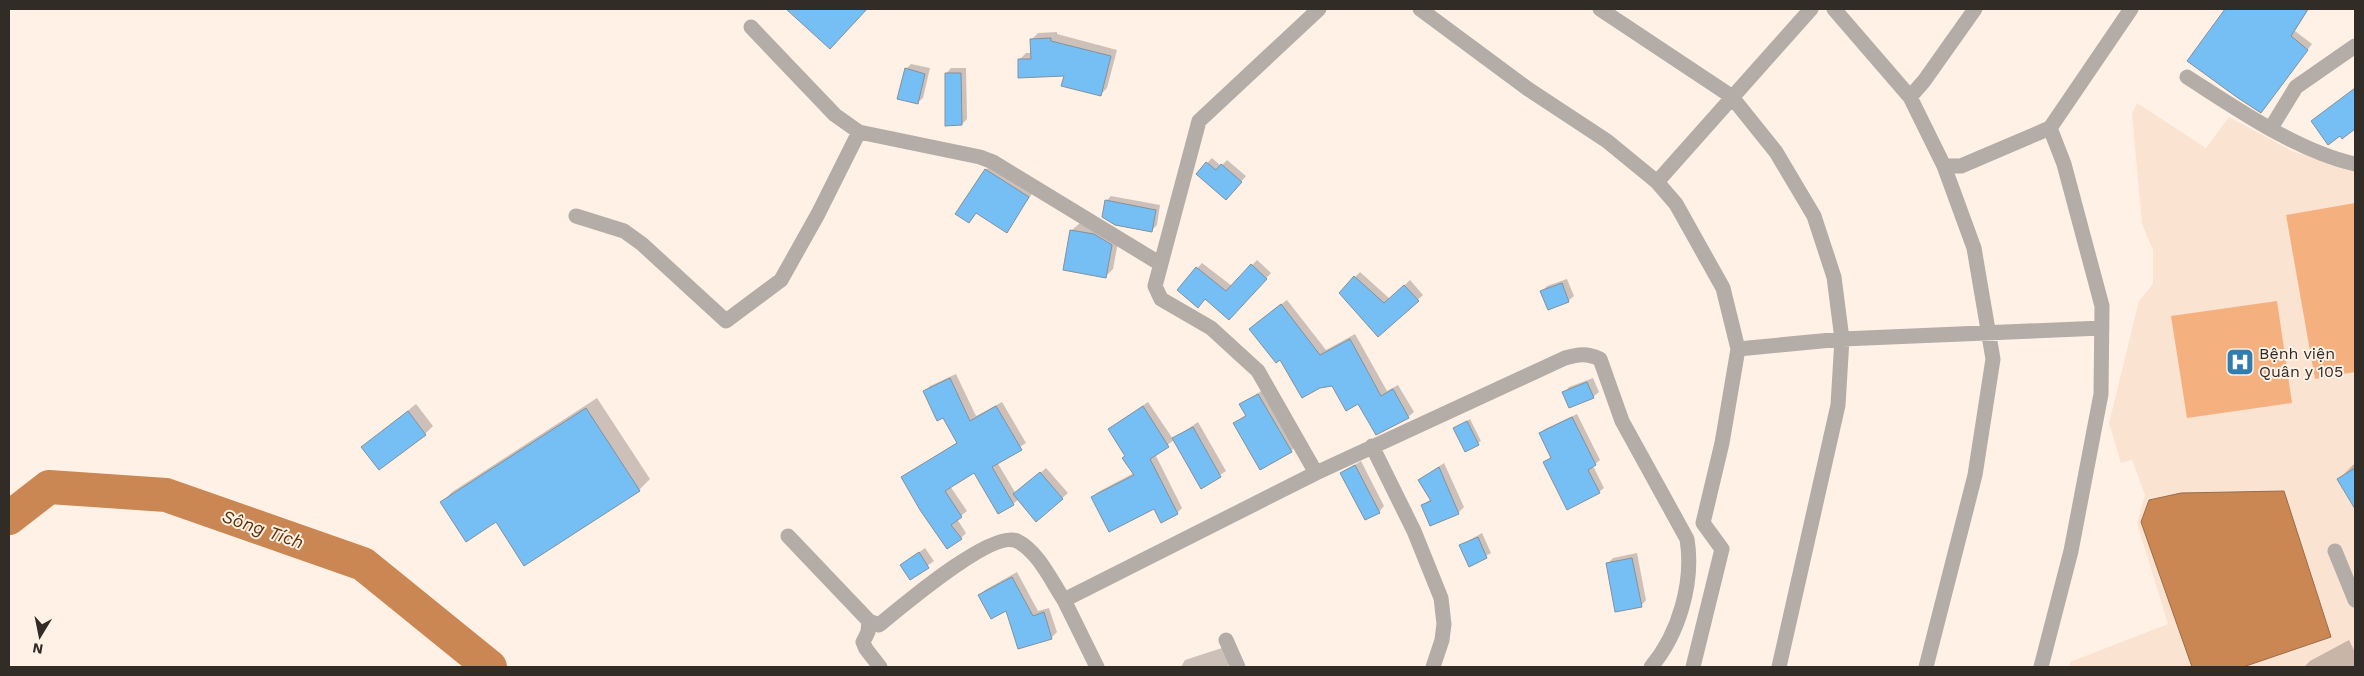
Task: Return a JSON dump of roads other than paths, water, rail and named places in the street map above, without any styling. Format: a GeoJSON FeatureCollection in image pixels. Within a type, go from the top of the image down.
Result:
{"type":"FeatureCollection","features":[{"type":"Feature","properties":{"kind":"street"},"geometry":{"type":"LineString","coordinates":[[1316,473],[1258,371],[1211,328],[1161,299],[1154,286],[1199,121],[1319,9]]}},
{"type":"Feature","properties":{"kind":"street"},"geometry":{"type":"LineString","coordinates":[[1420,9],[1528,89],[1607,141],[1657,182],[1676,204],[1723,288],[1738,349],[1722,443],[1703,523],[1722,549],[1693,667]]}},
{"type":"Feature","properties":{"kind":"street"},"geometry":{"type":"LineString","coordinates":[[1600,9],[1731,96],[1776,152],[1814,216],[1834,277],[1842,339],[1838,405],[1779,667]]}},
{"type":"Feature","properties":{"kind":"street"},"geometry":{"type":"LineString","coordinates":[[1657,182],[1731,96],[1811,9]]}},
{"type":"Feature","properties":{"kind":"street"},"geometry":{"type":"LineString","coordinates":[[1834,9],[1910,97],[1944,166],[1974,248],[1993,359],[1975,475],[1926,667]]}},
{"type":"Feature","properties":{"kind":"street"},"geometry":{"type":"LineString","coordinates":[[1910,97],[1924,81],[1975,9]]}},
{"type":"Feature","properties":{"kind":"street"},"geometry":{"type":"LineString","coordinates":[[1944,166],[1961,166],[2050,128],[2132,9]]}},
{"type":"Feature","properties":{"kind":"street"},"geometry":{"type":"LineString","coordinates":[[751,27],[835,116],[859,132],[980,157],[993,162],[1160,263]]}},
{"type":"Feature","properties":{"kind":"street"},"geometry":{"type":"LineString","coordinates":[[2271,128],[2296,87],[2355,46]]}},
{"type":"Feature","properties":{"kind":"street"},"geometry":{"type":"LineString","coordinates":[[2187,77],[2271,128],[2336,160],[2355,164]]}},
{"type":"Feature","properties":{"kind":"street"},"geometry":{"type":"LineString","coordinates":[[2041,667],[2071,551],[2101,394],[2102,306],[2064,164],[2050,128]]}},
{"type":"Feature","properties":{"kind":"street"},"geometry":{"type":"LineString","coordinates":[[576,216],[624,231],[642,244],[726,322],[781,280],[818,214],[859,132]]}},
{"type":"Feature","properties":{"kind":"street"},"geometry":{"type":"LineString","coordinates":[[1738,349],[1842,339],[2102,328]]}},
{"type":"Feature","properties":{"kind":"street"},"geometry":{"type":"LineString","coordinates":[[1064,600],[1372,446],[1566,358],[1579,354],[1590,354],[1600,359],[1622,421],[1687,538],[1689,553],[1686,592],[1670,638],[1651,667]]}},
{"type":"Feature","properties":{"kind":"street"},"geometry":{"type":"LineString","coordinates":[[1372,446],[1414,531],[1441,598],[1444,624],[1442,640],[1433,667]]}},
{"type":"Feature","properties":{"kind":"street"},"geometry":{"type":"LineString","coordinates":[[788,536],[869,621],[879,625],[952,568],[990,545],[1004,540],[1015,540],[1025,546],[1064,600],[1097,667]]}},
{"type":"Feature","properties":{"kind":"street"},"geometry":{"type":"LineString","coordinates":[[2335,551],[2355,600]]}},
{"type":"Feature","properties":{"kind":"street"},"geometry":{"type":"LineString","coordinates":[[869,621],[868,632],[864,642],[866,649],[880,667]]}},
{"type":"Feature","properties":{"kind":"street"},"geometry":{"type":"LineString","coordinates":[[1226,640],[1238,667]]}},
{"type":"Feature","properties":{"kind":"waterway","name":"Sông Tích"},"geometry":{"type":"LineString","coordinates":[[9,518],[49,487],[166,495],[363,564],[490,667]]}},
{"type":"Feature","properties":{"kind":"place","name":"Bệnh viện Quân y 105"},"geometry":{"type":"Point","coordinates":[2240,362]}}]}
